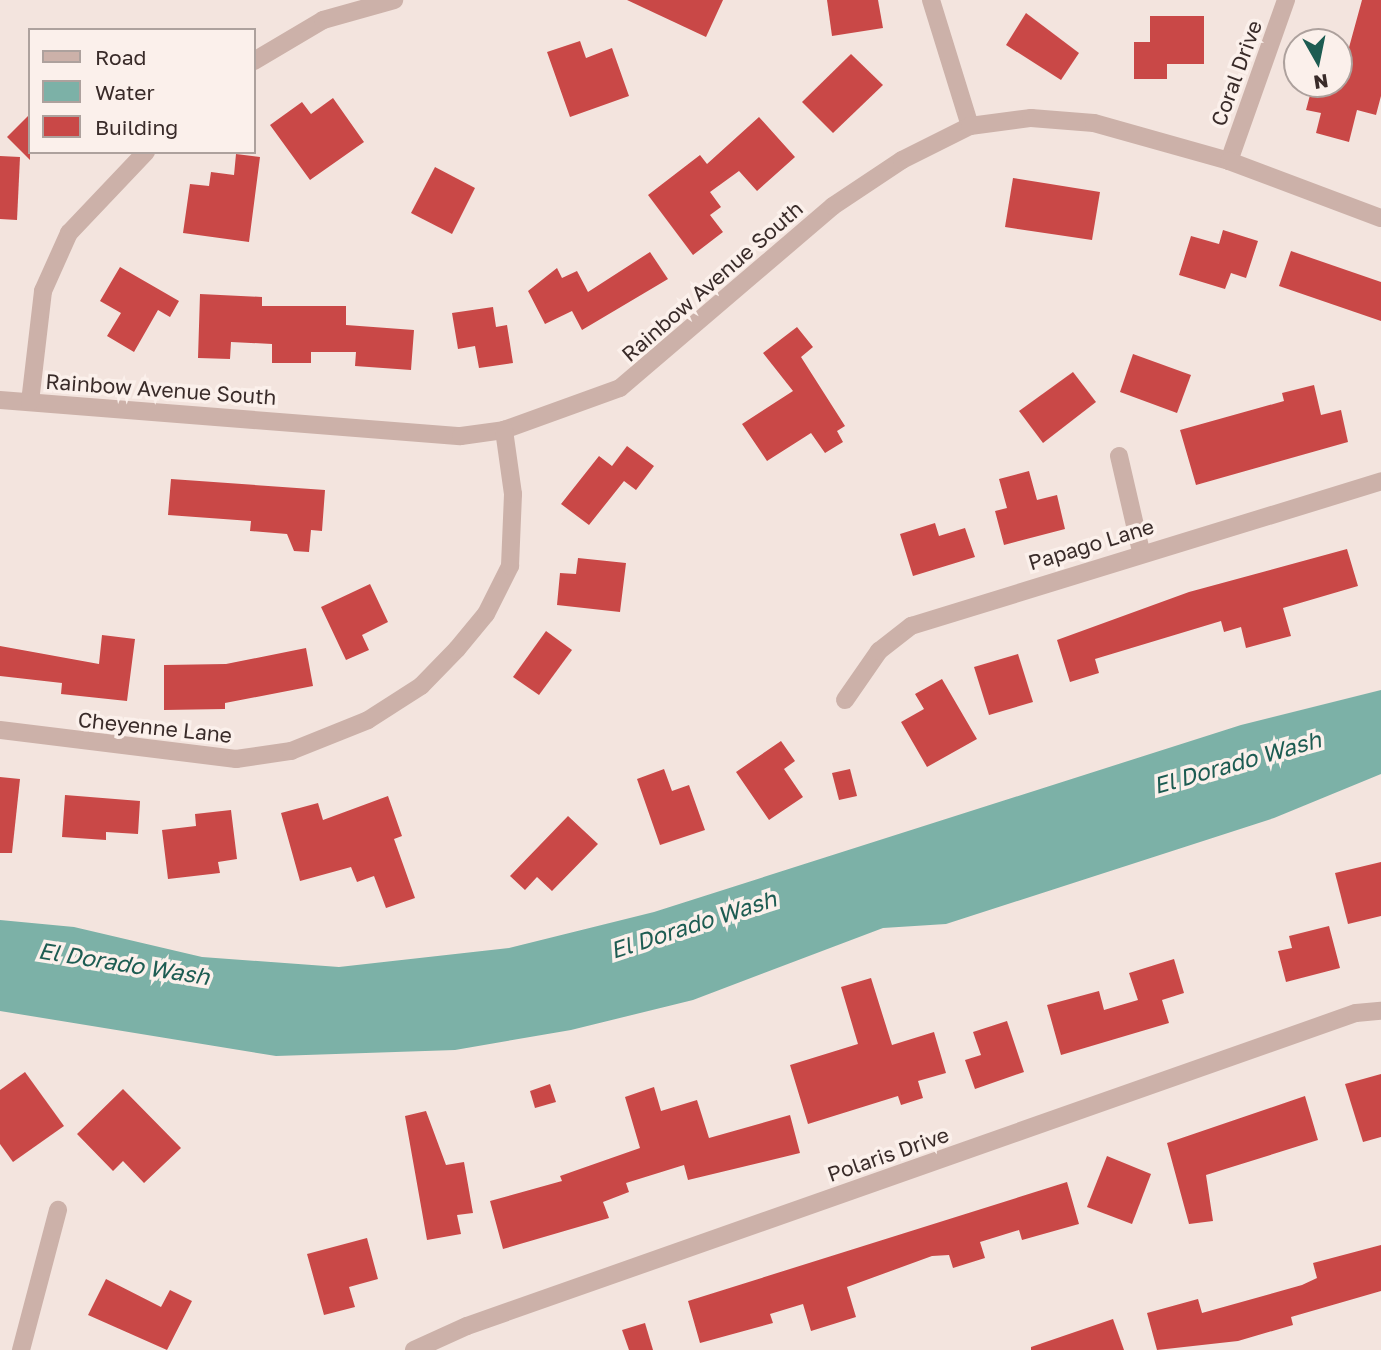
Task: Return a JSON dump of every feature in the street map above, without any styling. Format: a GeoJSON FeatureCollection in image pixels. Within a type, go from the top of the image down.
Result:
{"type":"FeatureCollection","features":[{"type":"Feature","properties":{"kind":"street"},"geometry":{"type":"LineString","coordinates":[[256,60],[323,20],[394,0]]}},
{"type":"Feature","properties":{"kind":"street"},"geometry":{"type":"LineString","coordinates":[[931,0],[970,126]]}},
{"type":"Feature","properties":{"kind":"street","name":"Coral Drive"},"geometry":{"type":"LineString","coordinates":[[1228,161],[1286,0]]}},
{"type":"Feature","properties":{"kind":"street","name":"Rainbow Avenue South"},"geometry":{"type":"LineString","coordinates":[[0,400],[461,436],[504,430],[620,388],[833,206],[902,160],[970,126],[1031,118],[1094,123],[1228,161],[1381,218]]}},
{"type":"Feature","properties":{"kind":"street"},"geometry":{"type":"LineString","coordinates":[[30,402],[43,292],[69,233],[144,154]]}},
{"type":"Feature","properties":{"kind":"street","name":"Cheyenne Lane"},"geometry":{"type":"LineString","coordinates":[[0,730],[236,759],[291,751],[368,720],[421,686],[457,649],[486,614],[510,566],[513,495],[504,430]]}},
{"type":"Feature","properties":{"kind":"street"},"geometry":{"type":"LineString","coordinates":[[1119,456],[1141,551]]}},
{"type":"Feature","properties":{"kind":"street","name":"Papago Lane"},"geometry":{"type":"LineString","coordinates":[[845,700],[879,651],[911,626],[1141,551],[1381,481]]}},
{"type":"Feature","properties":{"kind":"street","name":"Polaris Drive"},"geometry":{"type":"LineString","coordinates":[[414,1350],[467,1326],[1356,1013],[1381,1011]]}},
{"type":"Feature","properties":{"kind":"street"},"geometry":{"type":"LineString","coordinates":[[21,1350],[58,1210]]}},
{"type":"Feature","properties":{"kind":"water","name":"El Dorado Wash"},"geometry":{"type":"Polygon","coordinates":[[[1381,690],[1381,774],[1274,818],[946,924],[883,928],[693,1000],[571,1030],[455,1050],[276,1056],[0,1011],[0,920],[74,927],[202,957],[339,967],[509,948],[654,912],[1241,725],[1381,690]]]}},
{"type":"Feature","properties":{"kind":"building"},"geometry":{"type":"Polygon","coordinates":[[[627,0],[723,0],[706,37],[627,0]]]}},
{"type":"Feature","properties":{"kind":"building"},"geometry":{"type":"Polygon","coordinates":[[[827,0],[878,0],[883,28],[832,36],[827,0]]]}},
{"type":"Feature","properties":{"kind":"building"},"geometry":{"type":"Polygon","coordinates":[[[1362,0],[1381,0],[1381,96],[1376,115],[1357,110],[1349,142],[1316,133],[1321,113],[1306,110],[1309,98],[1353,98],[1353,33],[1362,0]]]}},
{"type":"Feature","properties":{"kind":"building"},"geometry":{"type":"Polygon","coordinates":[[[1026,13],[1079,53],[1061,80],[1006,45],[1026,13]]]}},
{"type":"Feature","properties":{"kind":"building"},"geometry":{"type":"Polygon","coordinates":[[[1150,16],[1204,16],[1204,64],[1167,64],[1167,79],[1134,79],[1134,42],[1150,42],[1150,16]]]}},
{"type":"Feature","properties":{"kind":"building"},"geometry":{"type":"Polygon","coordinates":[[[580,41],[586,58],[612,48],[629,96],[570,117],[547,52],[580,41]]]}},
{"type":"Feature","properties":{"kind":"building"},"geometry":{"type":"Polygon","coordinates":[[[851,54],[883,85],[833,133],[802,102],[851,54]]]}},
{"type":"Feature","properties":{"kind":"building"},"geometry":{"type":"Polygon","coordinates":[[[333,98],[364,142],[310,180],[270,125],[302,102],[311,114],[333,98]]]}},
{"type":"Feature","properties":{"kind":"building"},"geometry":{"type":"Polygon","coordinates":[[[28,116],[30,160],[7,137],[28,116]]]}},
{"type":"Feature","properties":{"kind":"building"},"geometry":{"type":"Polygon","coordinates":[[[759,117],[795,157],[757,191],[739,171],[710,192],[721,207],[710,215],[723,232],[693,255],[648,195],[700,155],[707,164],[759,117]]]}},
{"type":"Feature","properties":{"kind":"building"},"geometry":{"type":"Polygon","coordinates":[[[236,154],[260,157],[249,242],[183,233],[190,184],[209,186],[211,172],[234,175],[236,154]]]}},
{"type":"Feature","properties":{"kind":"building"},"geometry":{"type":"Polygon","coordinates":[[[0,156],[20,157],[17,220],[0,219],[0,156]]]}},
{"type":"Feature","properties":{"kind":"building"},"geometry":{"type":"Polygon","coordinates":[[[435,167],[475,188],[452,234],[411,213],[435,167]]]}},
{"type":"Feature","properties":{"kind":"building"},"geometry":{"type":"Polygon","coordinates":[[[1013,178],[1100,192],[1092,240],[1005,227],[1013,178]]]}},
{"type":"Feature","properties":{"kind":"building"},"geometry":{"type":"Polygon","coordinates":[[[1223,230],[1258,241],[1246,278],[1231,273],[1225,289],[1179,275],[1191,236],[1219,244],[1223,230]]]}},
{"type":"Feature","properties":{"kind":"building"},"geometry":{"type":"Polygon","coordinates":[[[1291,251],[1381,282],[1381,321],[1279,286],[1291,251]]]}},
{"type":"Feature","properties":{"kind":"building"},"geometry":{"type":"Polygon","coordinates":[[[650,252],[668,279],[582,330],[572,311],[545,324],[528,291],[557,268],[562,278],[577,271],[588,292],[650,252]]]}},
{"type":"Feature","properties":{"kind":"building"},"geometry":{"type":"Polygon","coordinates":[[[120,267],[179,301],[170,317],[158,310],[134,352],[107,336],[121,313],[100,301],[120,267]]]}},
{"type":"Feature","properties":{"kind":"building"},"geometry":{"type":"Polygon","coordinates":[[[200,294],[262,297],[262,306],[346,306],[346,325],[414,330],[411,370],[355,366],[356,352],[311,352],[311,363],[272,363],[272,344],[231,342],[230,359],[198,358],[200,294]]]}},
{"type":"Feature","properties":{"kind":"building"},"geometry":{"type":"Polygon","coordinates":[[[493,307],[496,327],[507,325],[513,363],[479,368],[475,346],[458,349],[452,313],[493,307]]]}},
{"type":"Feature","properties":{"kind":"building"},"geometry":{"type":"Polygon","coordinates":[[[797,327],[813,347],[801,357],[845,426],[837,431],[843,442],[825,453],[811,433],[767,461],[742,424],[793,391],[763,353],[797,327]]]}},
{"type":"Feature","properties":{"kind":"building"},"geometry":{"type":"Polygon","coordinates":[[[1133,354],[1191,375],[1177,413],[1120,392],[1133,354]]]}},
{"type":"Feature","properties":{"kind":"building"},"geometry":{"type":"Polygon","coordinates":[[[1073,372],[1096,402],[1043,443],[1019,411],[1073,372]]]}},
{"type":"Feature","properties":{"kind":"building"},"geometry":{"type":"Polygon","coordinates":[[[1314,385],[1321,415],[1341,410],[1348,442],[1196,485],[1180,430],[1284,401],[1282,393],[1314,385]]]}},
{"type":"Feature","properties":{"kind":"building"},"geometry":{"type":"Polygon","coordinates":[[[627,446],[654,466],[636,490],[624,481],[589,525],[561,504],[599,456],[612,466],[627,446]]]}},
{"type":"Feature","properties":{"kind":"building"},"geometry":{"type":"Polygon","coordinates":[[[1029,471],[1037,500],[1057,495],[1065,529],[1004,545],[995,511],[1007,508],[999,479],[1029,471]]]}},
{"type":"Feature","properties":{"kind":"building"},"geometry":{"type":"Polygon","coordinates":[[[171,479],[325,490],[322,531],[311,530],[309,552],[294,551],[287,534],[250,531],[251,521],[168,515],[171,479]]]}},
{"type":"Feature","properties":{"kind":"building"},"geometry":{"type":"Polygon","coordinates":[[[935,523],[939,536],[965,528],[975,557],[913,576],[900,534],[935,523]]]}},
{"type":"Feature","properties":{"kind":"building"},"geometry":{"type":"Polygon","coordinates":[[[1347,549],[1358,586],[1283,608],[1291,636],[1246,648],[1241,627],[1224,632],[1221,621],[1095,659],[1099,673],[1070,682],[1057,640],[1189,592],[1347,549]]]}},
{"type":"Feature","properties":{"kind":"building"},"geometry":{"type":"Polygon","coordinates":[[[578,558],[626,563],[620,612],[557,605],[560,573],[576,574],[578,558]]]}},
{"type":"Feature","properties":{"kind":"building"},"geometry":{"type":"Polygon","coordinates":[[[370,584],[388,622],[362,635],[369,650],[346,660],[321,607],[370,584]]]}},
{"type":"Feature","properties":{"kind":"building"},"geometry":{"type":"Polygon","coordinates":[[[546,631],[572,650],[539,695],[513,677],[546,631]]]}},
{"type":"Feature","properties":{"kind":"building"},"geometry":{"type":"Polygon","coordinates":[[[102,635],[135,639],[127,701],[61,694],[62,683],[0,676],[0,646],[99,664],[102,635]]]}},
{"type":"Feature","properties":{"kind":"building"},"geometry":{"type":"Polygon","coordinates":[[[306,648],[313,686],[225,703],[225,709],[164,710],[164,665],[226,664],[306,648]]]}},
{"type":"Feature","properties":{"kind":"building"},"geometry":{"type":"Polygon","coordinates":[[[1018,654],[1033,702],[989,715],[974,667],[1018,654]]]}},
{"type":"Feature","properties":{"kind":"building"},"geometry":{"type":"Polygon","coordinates":[[[942,679],[977,739],[927,767],[901,722],[924,709],[915,694],[942,679]]]}},
{"type":"Feature","properties":{"kind":"building"},"geometry":{"type":"Polygon","coordinates":[[[781,741],[795,761],[784,769],[803,797],[769,820],[736,772],[781,741]]]}},
{"type":"Feature","properties":{"kind":"building"},"geometry":{"type":"Polygon","coordinates":[[[664,769],[672,791],[689,785],[705,830],[660,845],[637,779],[664,769]]]}},
{"type":"Feature","properties":{"kind":"building"},"geometry":{"type":"Polygon","coordinates":[[[850,769],[857,796],[839,800],[832,773],[850,769]]]}},
{"type":"Feature","properties":{"kind":"building"},"geometry":{"type":"Polygon","coordinates":[[[0,777],[20,779],[12,853],[0,853],[0,777]]]}},
{"type":"Feature","properties":{"kind":"building"},"geometry":{"type":"Polygon","coordinates":[[[65,795],[140,801],[138,834],[106,832],[106,840],[62,837],[65,795]]]}},
{"type":"Feature","properties":{"kind":"building"},"geometry":{"type":"Polygon","coordinates":[[[388,796],[402,836],[394,839],[415,898],[386,908],[374,876],[357,882],[351,867],[300,881],[281,813],[318,803],[323,820],[388,796]]]}},
{"type":"Feature","properties":{"kind":"building"},"geometry":{"type":"Polygon","coordinates":[[[231,810],[237,859],[218,862],[220,873],[168,879],[162,830],[196,826],[195,814],[231,810]]]}},
{"type":"Feature","properties":{"kind":"building"},"geometry":{"type":"Polygon","coordinates":[[[568,816],[598,844],[552,891],[537,877],[525,890],[510,876],[568,816]]]}},
{"type":"Feature","properties":{"kind":"building"},"geometry":{"type":"Polygon","coordinates":[[[1381,862],[1381,916],[1348,924],[1335,873],[1381,862]]]}},
{"type":"Feature","properties":{"kind":"building"},"geometry":{"type":"Polygon","coordinates":[[[1329,926],[1340,968],[1286,982],[1278,951],[1292,948],[1289,936],[1329,926]]]}},
{"type":"Feature","properties":{"kind":"building"},"geometry":{"type":"Polygon","coordinates":[[[1174,959],[1184,993],[1162,1000],[1169,1023],[1061,1055],[1047,1005],[1099,991],[1104,1010],[1138,1000],[1129,973],[1174,959]]]}},
{"type":"Feature","properties":{"kind":"building"},"geometry":{"type":"Polygon","coordinates":[[[871,978],[892,1045],[934,1032],[946,1073],[918,1081],[923,1098],[901,1105],[898,1096],[808,1124],[790,1065],[858,1044],[841,987],[871,978]]]}},
{"type":"Feature","properties":{"kind":"building"},"geometry":{"type":"Polygon","coordinates":[[[1007,1021],[1024,1072],[975,1089],[965,1060],[981,1055],[973,1032],[1007,1021]]]}},
{"type":"Feature","properties":{"kind":"building"},"geometry":{"type":"Polygon","coordinates":[[[25,1072],[64,1126],[13,1162],[0,1144],[0,1090],[25,1072]]]}},
{"type":"Feature","properties":{"kind":"building"},"geometry":{"type":"Polygon","coordinates":[[[1381,1074],[1381,1137],[1363,1142],[1345,1084],[1381,1074]]]}},
{"type":"Feature","properties":{"kind":"building"},"geometry":{"type":"Polygon","coordinates":[[[550,1084],[556,1102],[535,1108],[530,1091],[550,1084]]]}},
{"type":"Feature","properties":{"kind":"building"},"geometry":{"type":"Polygon","coordinates":[[[654,1087],[661,1111],[697,1100],[709,1138],[790,1115],[800,1153],[688,1180],[684,1165],[626,1183],[629,1192],[603,1202],[609,1218],[503,1249],[490,1201],[562,1181],[560,1176],[640,1148],[625,1097],[654,1087]]]}},
{"type":"Feature","properties":{"kind":"building"},"geometry":{"type":"Polygon","coordinates":[[[123,1089],[181,1148],[144,1183],[123,1161],[113,1171],[77,1134],[123,1089]]]}},
{"type":"Feature","properties":{"kind":"building"},"geometry":{"type":"Polygon","coordinates":[[[1305,1096],[1318,1140],[1206,1175],[1213,1221],[1189,1224],[1167,1143],[1305,1096]]]}},
{"type":"Feature","properties":{"kind":"building"},"geometry":{"type":"Polygon","coordinates":[[[426,1111],[446,1165],[464,1162],[473,1213],[457,1215],[461,1234],[427,1240],[405,1116],[426,1111]]]}},
{"type":"Feature","properties":{"kind":"building"},"geometry":{"type":"Polygon","coordinates":[[[1107,1156],[1151,1174],[1132,1224],[1087,1207],[1107,1156]]]}},
{"type":"Feature","properties":{"kind":"building"},"geometry":{"type":"Polygon","coordinates":[[[1067,1182],[1079,1224],[1022,1240],[1019,1230],[980,1242],[985,1258],[953,1268],[949,1255],[932,1256],[847,1287],[856,1317],[811,1331],[803,1304],[770,1314],[773,1323],[700,1343],[688,1301],[1067,1182]]]}},
{"type":"Feature","properties":{"kind":"building"},"geometry":{"type":"Polygon","coordinates":[[[367,1238],[378,1279],[349,1287],[355,1307],[324,1315],[307,1254],[367,1238]]]}},
{"type":"Feature","properties":{"kind":"building"},"geometry":{"type":"Polygon","coordinates":[[[1381,1245],[1381,1291],[1291,1317],[1293,1325],[1238,1341],[1157,1350],[1147,1313],[1198,1299],[1202,1313],[1302,1285],[1317,1278],[1313,1263],[1381,1245]]]}},
{"type":"Feature","properties":{"kind":"building"},"geometry":{"type":"Polygon","coordinates":[[[106,1279],[161,1307],[170,1290],[192,1301],[167,1350],[88,1315],[106,1279]]]}},
{"type":"Feature","properties":{"kind":"building"},"geometry":{"type":"Polygon","coordinates":[[[1113,1319],[1124,1350],[1031,1350],[1031,1347],[1113,1319]]]}},
{"type":"Feature","properties":{"kind":"building"},"geometry":{"type":"Polygon","coordinates":[[[645,1323],[653,1350],[629,1350],[622,1330],[645,1323]]]}}]}
